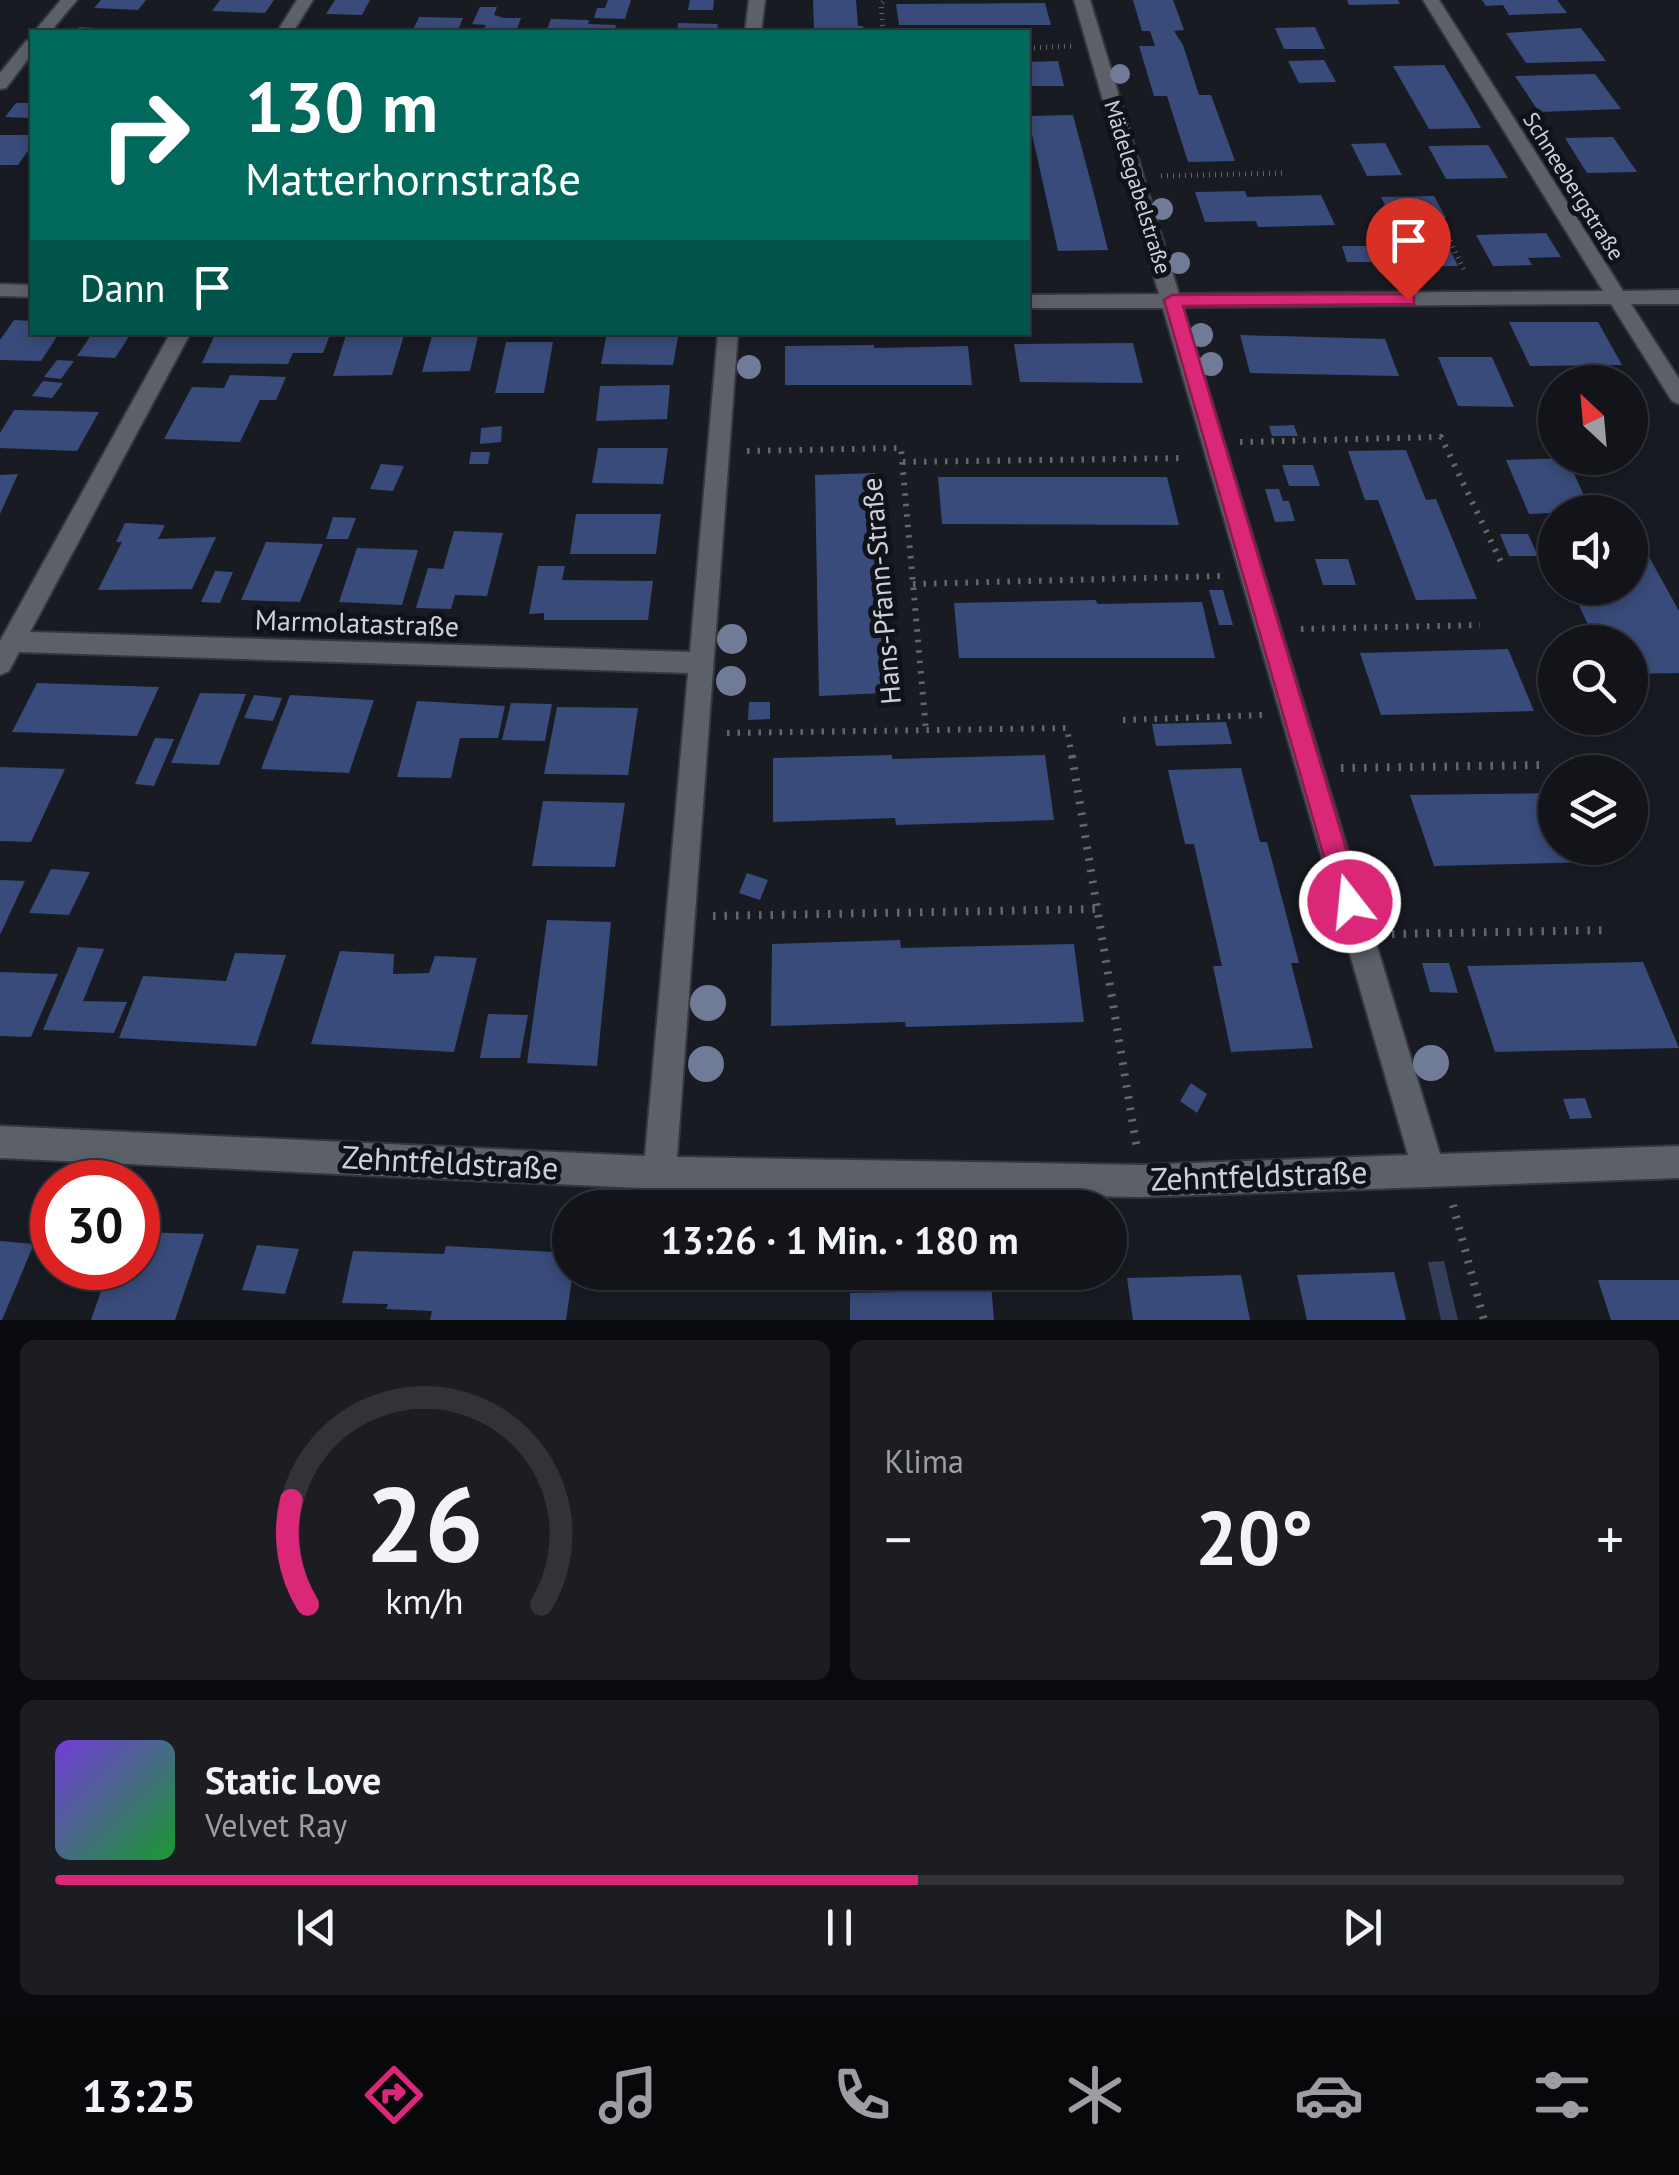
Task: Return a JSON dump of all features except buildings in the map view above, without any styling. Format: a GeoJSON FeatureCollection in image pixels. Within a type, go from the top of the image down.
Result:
{"type":"FeatureCollection","features":[{"type":"Feature","properties":{"kind":"street"},"geometry":{"type":"LineString","coordinates":[[44,30],[69,0]]}},
{"type":"Feature","properties":{"kind":"street"},"geometry":{"type":"LineString","coordinates":[[286,30],[304,0]]}},
{"type":"Feature","properties":{"kind":"street"},"geometry":{"type":"LineString","coordinates":[[754,30],[757,0]]}},
{"type":"Feature","properties":{"kind":"street","name":"Mädelegabelstraße"},"geometry":{"type":"LineString","coordinates":[[1082,0],[1360,935],[1436,1170]]}},
{"type":"Feature","properties":{"kind":"street","name":"Schneebergstraße"},"geometry":{"type":"LineString","coordinates":[[1431,0],[1679,396]]}},
{"type":"Feature","properties":{"kind":"street"},"geometry":{"type":"LineString","coordinates":[[0,84],[30,46]]}},
{"type":"Feature","properties":{"kind":"street"},"geometry":{"type":"LineString","coordinates":[[0,290],[30,292]]}},
{"type":"Feature","properties":{"kind":"street"},"geometry":{"type":"LineString","coordinates":[[1030,302],[1679,297]]}},
{"type":"Feature","properties":{"kind":"street"},"geometry":{"type":"LineString","coordinates":[[6,653],[179,335]]}},
{"type":"Feature","properties":{"kind":"street"},"geometry":{"type":"LineString","coordinates":[[660,1173],[728,335]]}},
{"type":"Feature","properties":{"kind":"street","name":"Marmolatastraße"},"geometry":{"type":"LineString","coordinates":[[6,653],[701,663]]}},
{"type":"Feature","properties":{"kind":"street","name":"Zehntfeldstraße"},"geometry":{"type":"LineString","coordinates":[[0,1142],[660,1173],[1142,1180],[1679,1162]]}},
{"type":"Feature","properties":{"kind":"path"},"geometry":{"type":"LineString","coordinates":[[883,30],[881,4],[885,0]]}},
{"type":"Feature","properties":{"kind":"path"},"geometry":{"type":"LineString","coordinates":[[1030,48],[1096,46]]}},
{"type":"Feature","properties":{"kind":"path"},"geometry":{"type":"LineString","coordinates":[[1136,176],[1285,173]]}},
{"type":"Feature","properties":{"kind":"path"},"geometry":{"type":"LineString","coordinates":[[1396,232],[1446,232],[1478,300]]}},
{"type":"Feature","properties":{"kind":"path"},"geometry":{"type":"LineString","coordinates":[[902,462],[1440,437],[1501,562]]}},
{"type":"Feature","properties":{"kind":"path","name":"Hans-Pfann-Straße"},"geometry":{"type":"LineString","coordinates":[[718,451],[901,448],[926,731]]}},
{"type":"Feature","properties":{"kind":"path"},"geometry":{"type":"LineString","coordinates":[[913,584],[1253,575]]}},
{"type":"Feature","properties":{"kind":"path"},"geometry":{"type":"LineString","coordinates":[[1270,630],[1480,626]]}},
{"type":"Feature","properties":{"kind":"path"},"geometry":{"type":"LineString","coordinates":[[1124,720],[1294,713]]}},
{"type":"Feature","properties":{"kind":"path","name":"Hans-Pfann-Straße"},"geometry":{"type":"LineString","coordinates":[[695,732],[1067,728],[1097,909]]}},
{"type":"Feature","properties":{"kind":"path"},"geometry":{"type":"LineString","coordinates":[[1310,769],[1538,764]]}},
{"type":"Feature","properties":{"kind":"path"},"geometry":{"type":"LineString","coordinates":[[680,916],[1097,909],[1142,1180]]}},
{"type":"Feature","properties":{"kind":"path"},"geometry":{"type":"LineString","coordinates":[[1360,935],[1610,930]]}},
{"type":"Feature","properties":{"kind":"path"},"geometry":{"type":"LineString","coordinates":[[1436,1170],[1484,1320]]}},
{"type":"Feature","properties":{"kind":"shaded area"},"geometry":{"type":"Polygon","coordinates":[[[1444,1261],[1458,1320],[1441,1320],[1428,1262],[1444,1261]]]}},
{"type":"Feature","properties":{"kind":"route"},"geometry":{"type":"LineString","coordinates":[[1350,902],[1172,300],[1408,300]]}}]}
